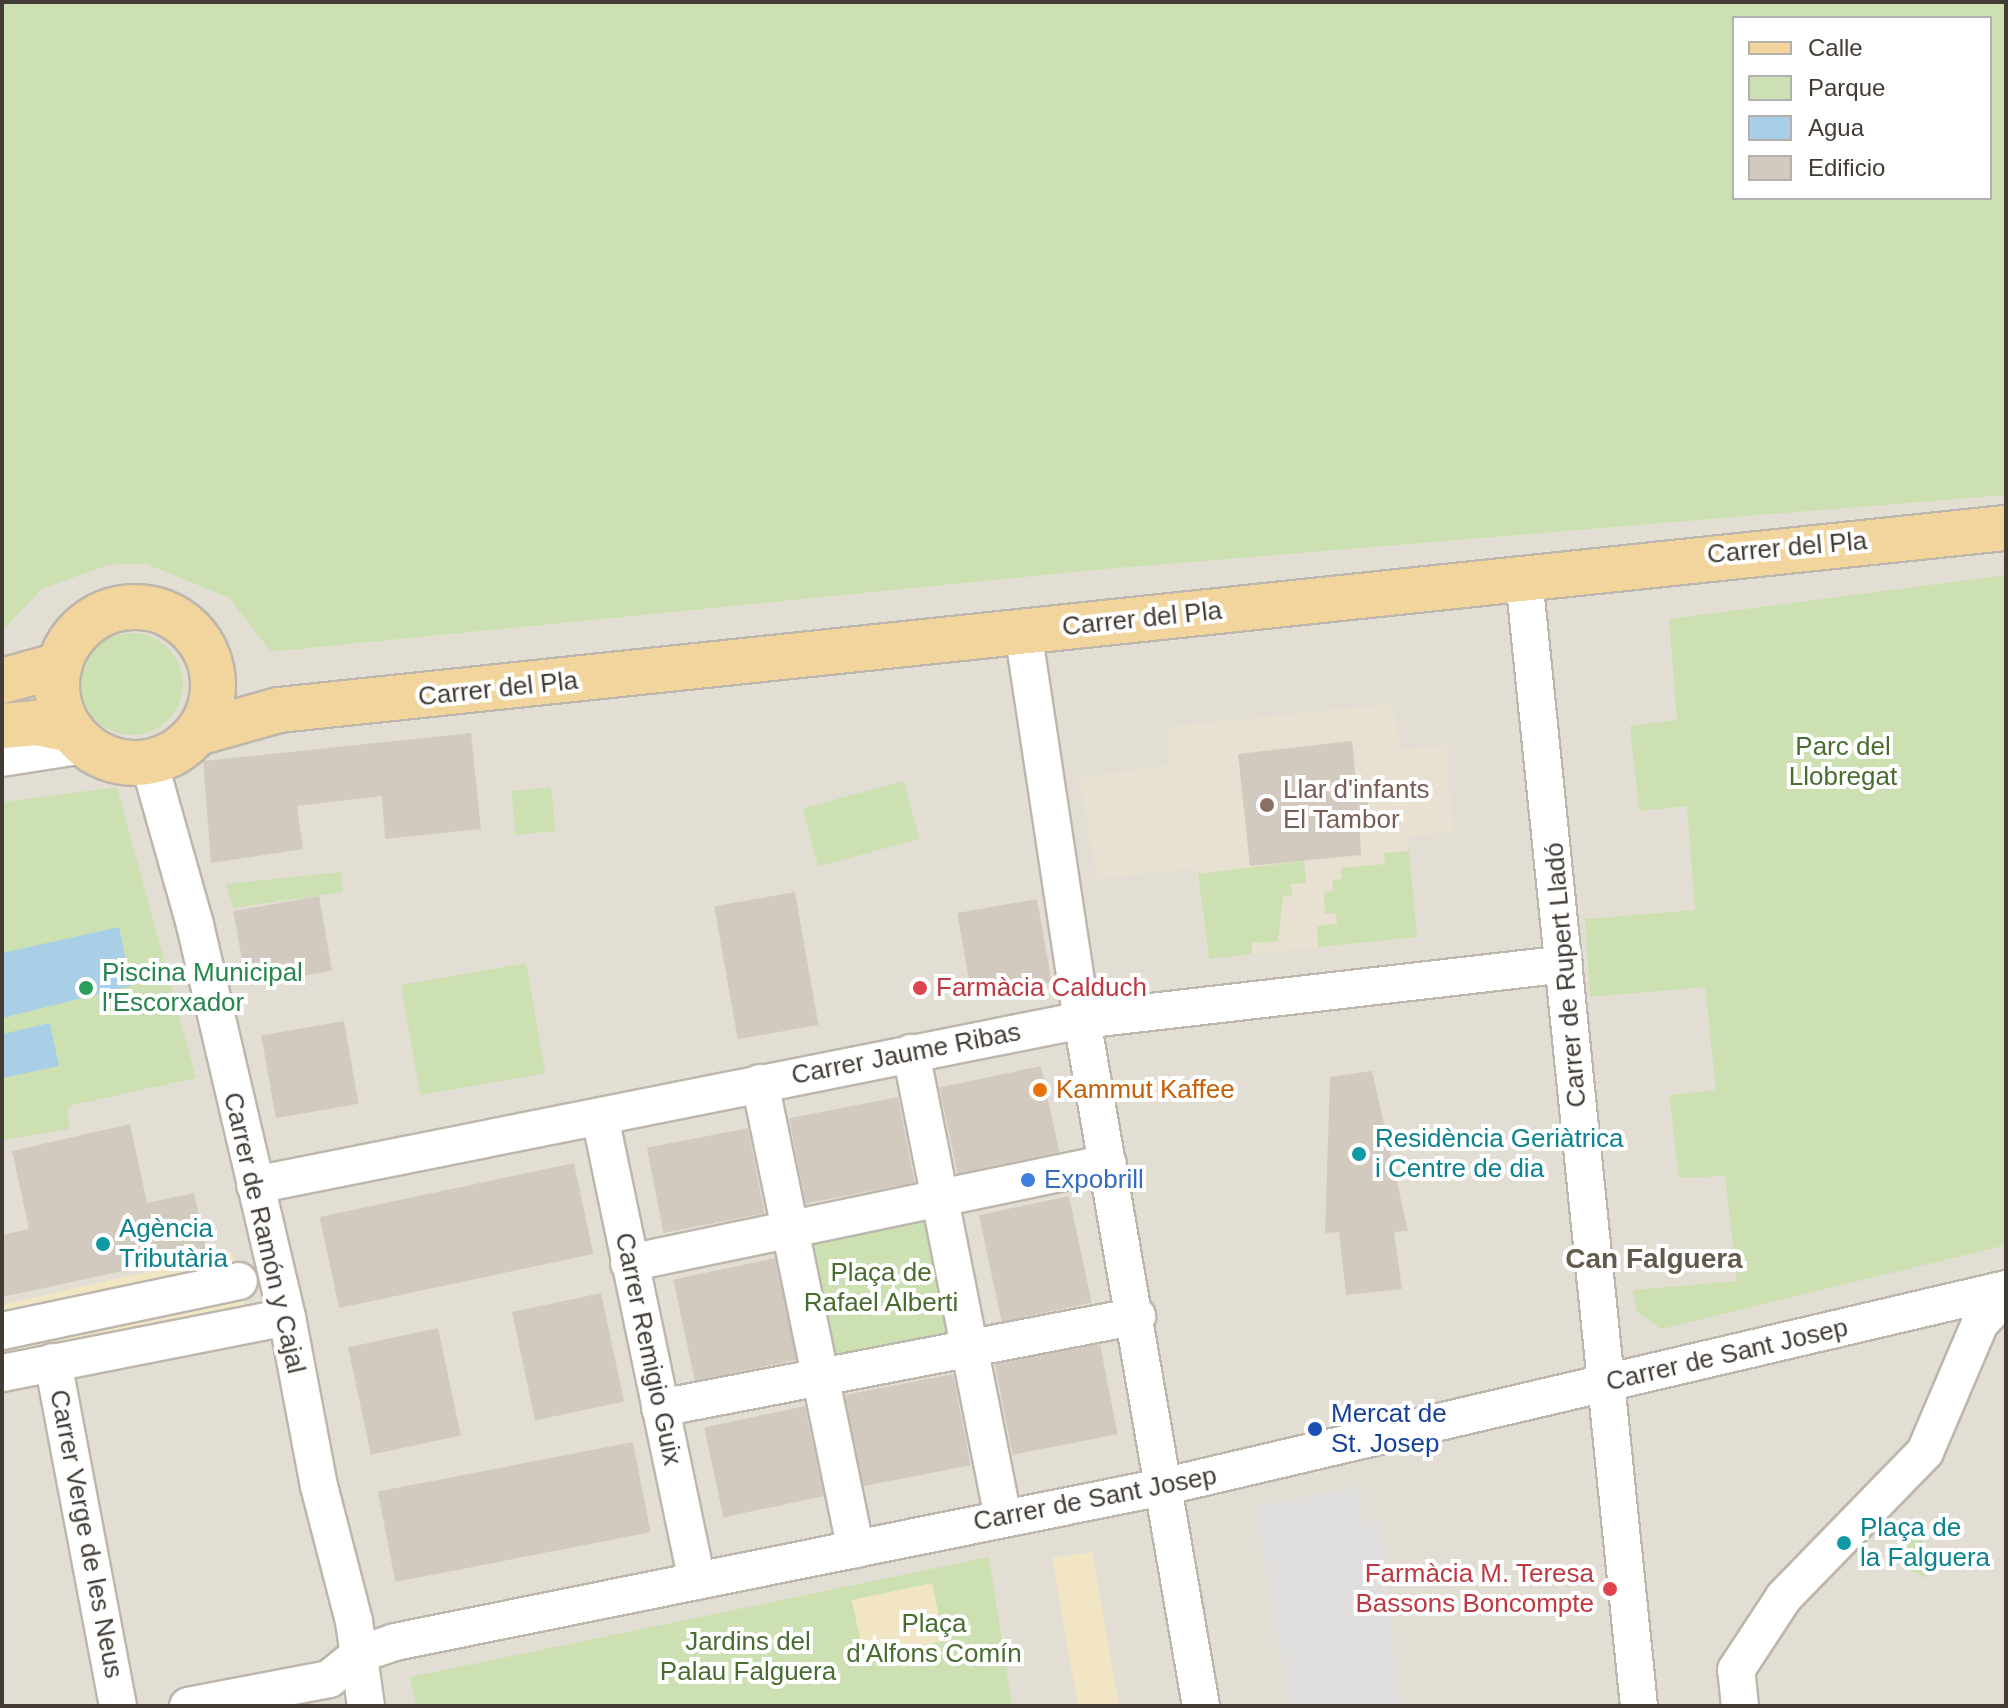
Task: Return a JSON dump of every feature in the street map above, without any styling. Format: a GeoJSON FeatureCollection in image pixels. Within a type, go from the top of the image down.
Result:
{"type":"FeatureCollection","features":[{"type":"Feature","properties":{"kind":"main road","name":"Carrer del Pla"},"geometry":{"type":"LineString","coordinates":[[197,733],[279,710],[2006,528]]}},
{"type":"Feature","properties":{"kind":"main road"},"geometry":{"type":"LineString","coordinates":[[2,726],[36,723],[78,737],[111,760],[149,762],[172,754],[197,733],[212,701],[213,675],[207,654],[188,627],[170,614],[138,607],[116,609],[86,624],[60,665],[58,698],[78,737]]}},
{"type":"Feature","properties":{"kind":"main road"},"geometry":{"type":"LineString","coordinates":[[2,681],[60,665]]}},
{"type":"Feature","properties":{"kind":"main road"},"geometry":{"type":"LineString","coordinates":[[213,675],[279,710]]}},
{"type":"Feature","properties":{"kind":"street","name":"Carrer de Rupert Lladó"},"geometry":{"type":"LineString","coordinates":[[1524,578],[1639,1706]]}},
{"type":"Feature","properties":{"kind":"street"},"geometry":{"type":"LineString","coordinates":[[1023,631],[1082,1020],[1137,1316],[1162,1487],[1201,1706]]}},
{"type":"Feature","properties":{"kind":"street"},"geometry":{"type":"LineString","coordinates":[[2,758],[78,737]]}},
{"type":"Feature","properties":{"kind":"street","name":"Carrer de Ramón y Cajal"},"geometry":{"type":"LineString","coordinates":[[149,762],[287,1317],[360,1654],[366,1706]]}},
{"type":"Feature","properties":{"kind":"street","name":"Carrer Jaume Ribas"},"geometry":{"type":"LineString","coordinates":[[255,1185],[1082,1020],[1564,964]]}},
{"type":"Feature","properties":{"kind":"street"},"geometry":{"type":"LineString","coordinates":[[911,1053],[1003,1516]]}},
{"type":"Feature","properties":{"kind":"street"},"geometry":{"type":"LineString","coordinates":[[760,1083],[856,1549]]}},
{"type":"Feature","properties":{"kind":"street","name":"Carrer Remigio Guix"},"geometry":{"type":"LineString","coordinates":[[600,1117],[697,1581]]}},
{"type":"Feature","properties":{"kind":"street"},"geometry":{"type":"LineString","coordinates":[[629,1263],[1108,1163]]}},
{"type":"Feature","properties":{"kind":"street"},"geometry":{"type":"LineString","coordinates":[[2,1331],[239,1281]]}},
{"type":"Feature","properties":{"kind":"street","name":"Carrer de Sant Josep"},"geometry":{"type":"LineString","coordinates":[[188,1706],[329,1679],[360,1654],[1003,1516],[1162,1487],[2006,1289]]}},
{"type":"Feature","properties":{"kind":"street"},"geometry":{"type":"LineString","coordinates":[[1740,1706],[1736,1670],[1784,1597],[1925,1452],[1980,1323],[2006,1296]]}},
{"type":"Feature","properties":{"kind":"street"},"geometry":{"type":"LineString","coordinates":[[660,1408],[1137,1316]]}},
{"type":"Feature","properties":{"kind":"street"},"geometry":{"type":"LineString","coordinates":[[2,1373],[287,1317]]}},
{"type":"Feature","properties":{"kind":"street","name":"Carrer Verge de les Neus"},"geometry":{"type":"LineString","coordinates":[[53,1362],[118,1706]]}},
{"type":"Feature","properties":{"kind":"shaded area"},"geometry":{"type":"Polygon","coordinates":[[[2006,495],[2006,1706],[2,1706],[2,631],[42,589],[109,565],[146,564],[229,598],[272,652],[1107,569],[2006,495]]]}},
{"type":"Feature","properties":{"kind":"shaded area","name":"Llar d'infants El Tambor"},"geometry":{"type":"Polygon","coordinates":[[[1392,704],[1401,749],[1446,746],[1453,832],[1406,837],[1417,937],[1209,959],[1196,868],[1097,879],[1079,778],[1169,765],[1166,727],[1392,704]]]}},
{"type":"Feature","properties":{"kind":"shaded area"},"geometry":{"type":"Polygon","coordinates":[[[1360,1486],[1363,1522],[1381,1522],[1400,1706],[1290,1706],[1255,1507],[1360,1486]]]}},
{"type":"Feature","properties":{"kind":"green space"},"geometry":{"type":"Polygon","coordinates":[[[2,2],[2006,2],[2006,495],[1107,569],[271,652],[229,598],[146,564],[109,565],[42,589],[2,631],[2,2]]]}},
{"type":"Feature","properties":{"kind":"green space","name":"Parc del Llobregat"},"geometry":{"type":"Polygon","coordinates":[[[2006,575],[2006,1245],[1661,1329],[1637,1312],[1633,1290],[1737,1281],[1725,1176],[1679,1178],[1669,1095],[1716,1090],[1705,987],[1590,997],[1585,919],[1695,910],[1687,806],[1639,811],[1630,726],[1677,720],[1669,619],[2006,575]]]}},
{"type":"Feature","properties":{"kind":"green space"},"geometry":{"type":"Polygon","coordinates":[[[122,633],[142,633],[161,641],[175,655],[183,674],[180,704],[161,727],[142,735],[122,735],[103,727],[89,713],[81,694],[81,674],[89,655],[103,641],[122,633]]]}},
{"type":"Feature","properties":{"kind":"green space"},"geometry":{"type":"Polygon","coordinates":[[[904,781],[920,839],[818,866],[803,808],[904,781]]]}},
{"type":"Feature","properties":{"kind":"green space","name":"Piscina Municipal l'Escorxador"},"geometry":{"type":"Polygon","coordinates":[[[117,787],[196,1078],[68,1106],[69,1129],[2,1140],[2,802],[117,787]]]}},
{"type":"Feature","properties":{"kind":"green space"},"geometry":{"type":"Polygon","coordinates":[[[551,787],[556,831],[516,835],[511,791],[551,787]]]}},
{"type":"Feature","properties":{"kind":"green space"},"geometry":{"type":"Polygon","coordinates":[[[1409,851],[1417,937],[1318,947],[1317,926],[1337,924],[1336,913],[1325,914],[1324,892],[1333,891],[1332,880],[1342,879],[1341,868],[1385,864],[1384,853],[1409,851]]]}},
{"type":"Feature","properties":{"kind":"green space"},"geometry":{"type":"Polygon","coordinates":[[[1304,861],[1306,883],[1291,884],[1292,895],[1283,896],[1278,941],[1252,943],[1252,954],[1209,959],[1198,874],[1304,861]]]}},
{"type":"Feature","properties":{"kind":"green space"},"geometry":{"type":"Polygon","coordinates":[[[341,872],[343,892],[233,908],[226,884],[341,872]]]}},
{"type":"Feature","properties":{"kind":"green space"},"geometry":{"type":"Polygon","coordinates":[[[526,963],[545,1073],[420,1095],[401,985],[526,963]]]}},
{"type":"Feature","properties":{"kind":"green space","name":"Plaça de Rafael Alberti"},"geometry":{"type":"Polygon","coordinates":[[[931,1210],[959,1340],[832,1367],[805,1237],[931,1210]]]}},
{"type":"Feature","properties":{"kind":"green space"},"geometry":{"type":"Polygon","coordinates":[[[1906,1523],[1918,1526],[1932,1568],[1925,1578],[1892,1559],[1907,1543],[1906,1523]]]}},
{"type":"Feature","properties":{"kind":"green space"},"geometry":{"type":"Polygon","coordinates":[[[989,1557],[1012,1706],[416,1706],[410,1677],[989,1557]]]}},
{"type":"Feature","properties":{"kind":"sand"},"geometry":{"type":"Polygon","coordinates":[[[232,1252],[245,1308],[15,1361],[2,1305],[232,1252]]]}},
{"type":"Feature","properties":{"kind":"sand"},"geometry":{"type":"Polygon","coordinates":[[[1092,1552],[1119,1705],[1115,1706],[1078,1706],[1052,1558],[1092,1552]]]}},
{"type":"Feature","properties":{"kind":"sand"},"geometry":{"type":"Polygon","coordinates":[[[932,1583],[944,1641],[864,1658],[852,1600],[932,1583]]]}},
{"type":"Feature","properties":{"kind":"water"},"geometry":{"type":"Polygon","coordinates":[[[119,927],[131,986],[2,1018],[2,953],[119,927]]]}},
{"type":"Feature","properties":{"kind":"water"},"geometry":{"type":"Polygon","coordinates":[[[50,1023],[59,1066],[2,1078],[2,1034],[50,1023]]]}},
{"type":"Feature","properties":{"kind":"building"},"geometry":{"type":"Polygon","coordinates":[[[471,733],[481,829],[385,839],[382,796],[297,806],[303,849],[211,863],[203,761],[471,733]]]}},
{"type":"Feature","properties":{"kind":"building"},"geometry":{"type":"Polygon","coordinates":[[[1352,741],[1356,781],[1368,796],[1367,813],[1359,818],[1361,855],[1250,866],[1238,754],[1352,741]]]}},
{"type":"Feature","properties":{"kind":"building"},"geometry":{"type":"Polygon","coordinates":[[[795,892],[818,1025],[738,1039],[714,906],[795,892]]]}},
{"type":"Feature","properties":{"kind":"building"},"geometry":{"type":"Polygon","coordinates":[[[319,896],[332,971],[247,986],[233,911],[319,896]]]}},
{"type":"Feature","properties":{"kind":"building"},"geometry":{"type":"Polygon","coordinates":[[[1037,899],[1052,983],[972,997],[957,913],[1037,899]]]}},
{"type":"Feature","properties":{"kind":"building"},"geometry":{"type":"Polygon","coordinates":[[[344,1021],[359,1104],[276,1118],[261,1036],[344,1021]]]}},
{"type":"Feature","properties":{"kind":"building"},"geometry":{"type":"Polygon","coordinates":[[[1041,1066],[1059,1152],[958,1174],[939,1088],[1041,1066]]]}},
{"type":"Feature","properties":{"kind":"building","name":"Residència Geriàtrica i Centre de dia"},"geometry":{"type":"Polygon","coordinates":[[[1372,1071],[1408,1231],[1394,1232],[1402,1289],[1346,1295],[1339,1232],[1325,1233],[1330,1077],[1372,1071]]]}},
{"type":"Feature","properties":{"kind":"building"},"geometry":{"type":"Polygon","coordinates":[[[898,1097],[915,1182],[806,1204],[789,1118],[898,1097]]]}},
{"type":"Feature","properties":{"kind":"building"},"geometry":{"type":"Polygon","coordinates":[[[130,1124],[147,1203],[194,1193],[207,1253],[2,1297],[2,1235],[29,1229],[12,1151],[130,1124]]]}},
{"type":"Feature","properties":{"kind":"building"},"geometry":{"type":"Polygon","coordinates":[[[748,1128],[765,1213],[663,1233],[647,1148],[748,1128]]]}},
{"type":"Feature","properties":{"kind":"building"},"geometry":{"type":"Polygon","coordinates":[[[574,1163],[593,1254],[339,1308],[320,1217],[574,1163]]]}},
{"type":"Feature","properties":{"kind":"building"},"geometry":{"type":"Polygon","coordinates":[[[1069,1196],[1092,1303],[1002,1322],[979,1215],[1069,1196]]]}},
{"type":"Feature","properties":{"kind":"building"},"geometry":{"type":"Polygon","coordinates":[[[775,1258],[797,1360],[695,1381],[673,1280],[775,1258]]]}},
{"type":"Feature","properties":{"kind":"building"},"geometry":{"type":"Polygon","coordinates":[[[601,1293],[624,1402],[535,1420],[512,1312],[601,1293]]]}},
{"type":"Feature","properties":{"kind":"building"},"geometry":{"type":"Polygon","coordinates":[[[438,1328],[461,1436],[371,1455],[348,1347],[438,1328]]]}},
{"type":"Feature","properties":{"kind":"building"},"geometry":{"type":"Polygon","coordinates":[[[1100,1344],[1118,1434],[1013,1455],[995,1364],[1100,1344]]]}},
{"type":"Feature","properties":{"kind":"building"},"geometry":{"type":"Polygon","coordinates":[[[953,1374],[971,1465],[863,1486],[845,1395],[953,1374]]]}},
{"type":"Feature","properties":{"kind":"building"},"geometry":{"type":"Polygon","coordinates":[[[805,1406],[824,1496],[723,1517],[704,1427],[805,1406]]]}},
{"type":"Feature","properties":{"kind":"building"},"geometry":{"type":"Polygon","coordinates":[[[633,1442],[651,1532],[395,1582],[378,1492],[633,1442]]]}},
{"type":"Feature","properties":{"kind":"place","name":"Llar d'infants El Tambor"},"geometry":{"type":"Point","coordinates":[1267,805]}},
{"type":"Feature","properties":{"kind":"place","name":"Piscina Municipal l'Escorxador"},"geometry":{"type":"Point","coordinates":[86,988]}},
{"type":"Feature","properties":{"kind":"place","name":"Farmàcia Calduch"},"geometry":{"type":"Point","coordinates":[920,988]}},
{"type":"Feature","properties":{"kind":"place","name":"Kammut Kaffee"},"geometry":{"type":"Point","coordinates":[1040,1090]}},
{"type":"Feature","properties":{"kind":"place","name":"Residència Geriàtrica i Centre de dia"},"geometry":{"type":"Point","coordinates":[1359,1154]}},
{"type":"Feature","properties":{"kind":"place","name":"Expobrill"},"geometry":{"type":"Point","coordinates":[1028,1180]}},
{"type":"Feature","properties":{"kind":"place","name":"Agència Tributària"},"geometry":{"type":"Point","coordinates":[103,1244]}},
{"type":"Feature","properties":{"kind":"place","name":"Mercat de St. Josep"},"geometry":{"type":"Point","coordinates":[1315,1429]}},
{"type":"Feature","properties":{"kind":"place","name":"Plaça de la Falguera"},"geometry":{"type":"Point","coordinates":[1844,1543]}},
{"type":"Feature","properties":{"kind":"place","name":"Farmàcia M. Teresa Bassons Boncompte"},"geometry":{"type":"Point","coordinates":[1610,1589]}},
{"type":"Feature","properties":{"kind":"district","name":"Can Falguera"},"geometry":{"type":"Point","coordinates":[1654,1259]}},
{"type":"Feature","properties":{"kind":"park label","name":"Plaça d'Alfons Comín"},"geometry":{"type":"Point","coordinates":[934,1639]}},
{"type":"Feature","properties":{"kind":"park label","name":"Jardins del Palau Falguera"},"geometry":{"type":"Point","coordinates":[748,1657]}}]}
